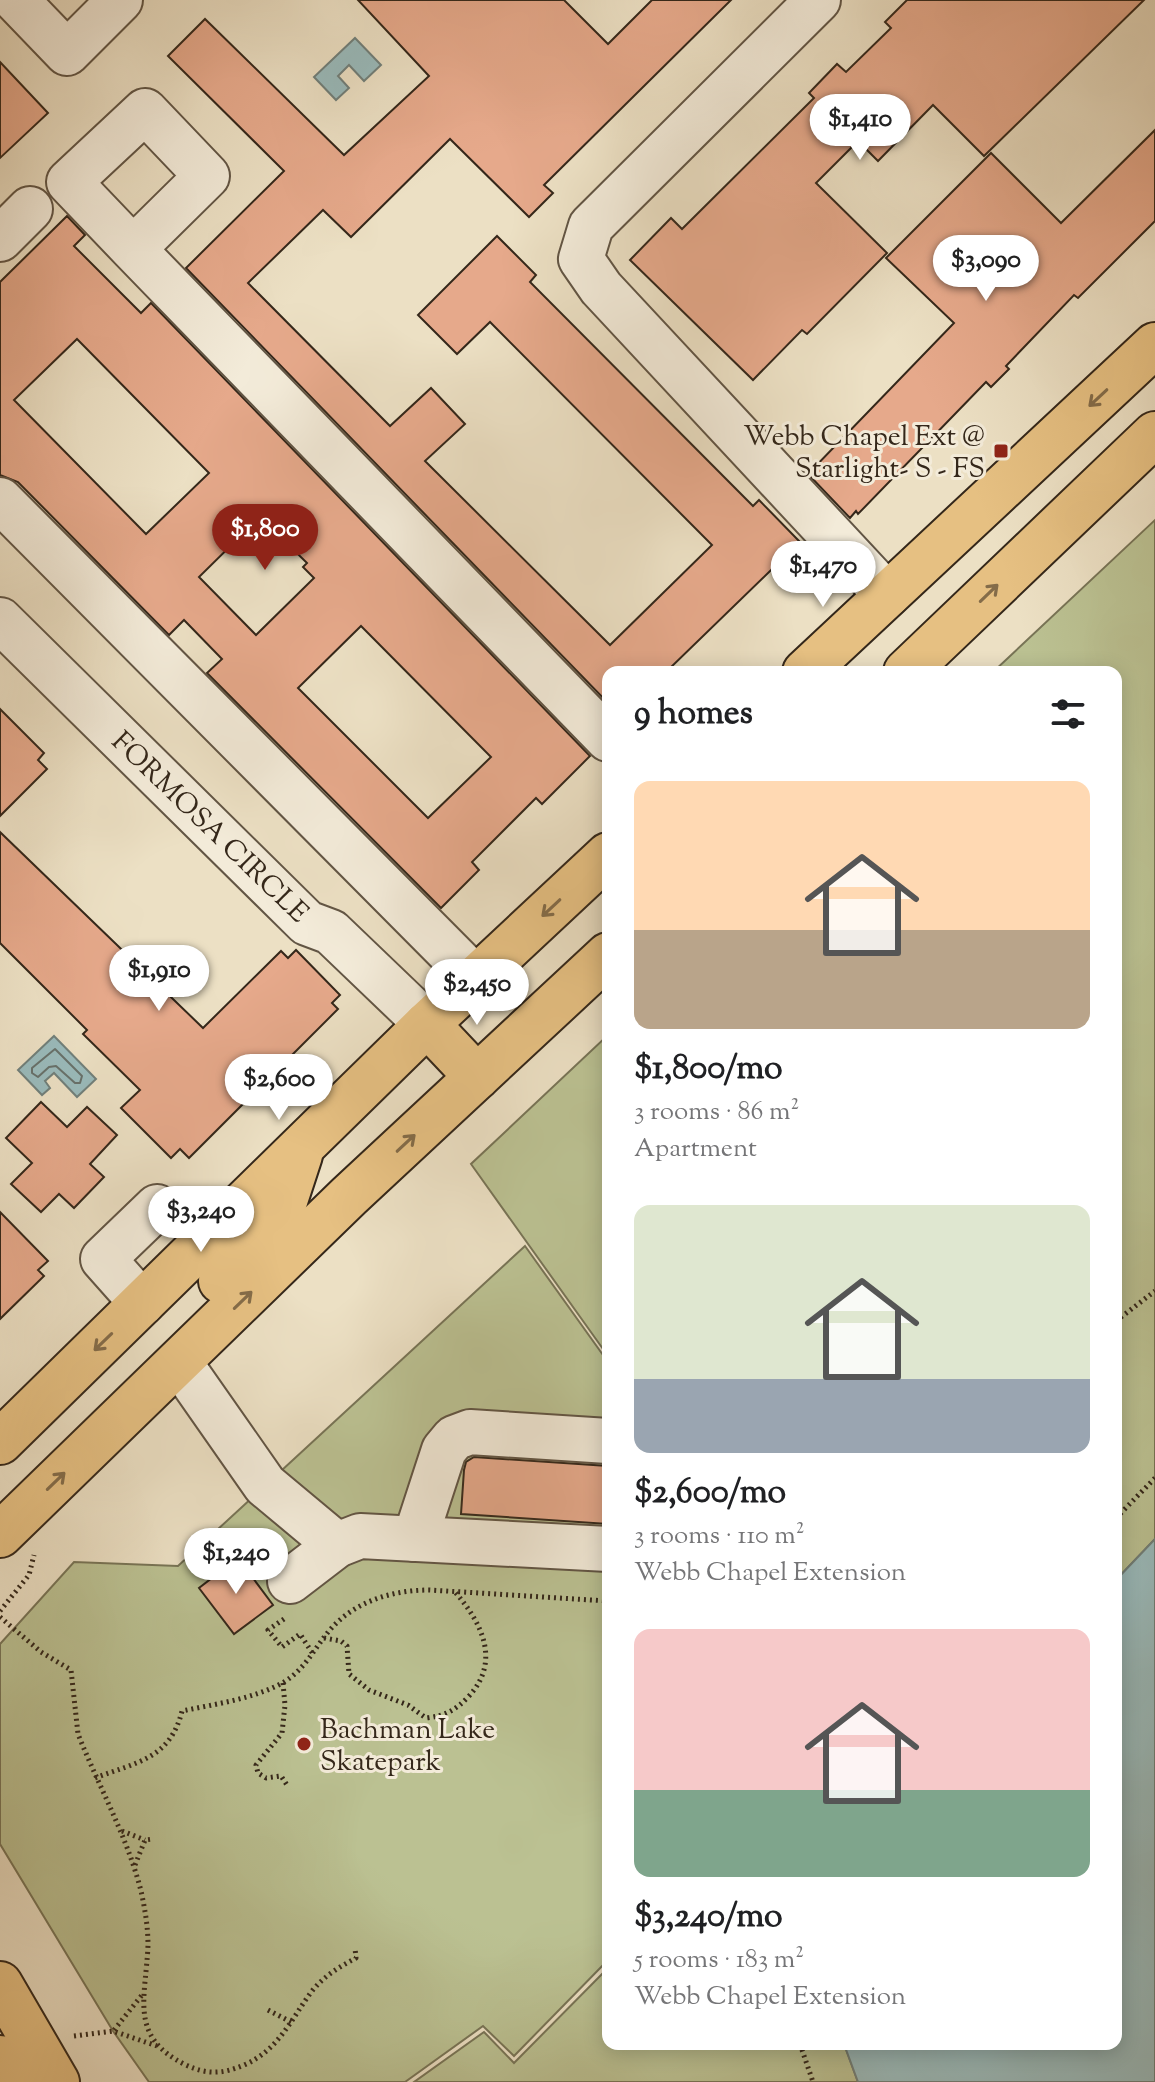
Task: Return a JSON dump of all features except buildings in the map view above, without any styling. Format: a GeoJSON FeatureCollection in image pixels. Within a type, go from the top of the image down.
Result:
{"type":"FeatureCollection","features":[{"type":"Feature","properties":{"kind":"main road"},"geometry":{"type":"LineString","coordinates":[[811,666],[1155,345]]}},
{"type":"Feature","properties":{"kind":"main road"},"geometry":{"type":"LineString","coordinates":[[887,595],[919,659],[1155,434]]}},
{"type":"Feature","properties":{"kind":"main road"},"geometry":{"type":"LineString","coordinates":[[0,1442],[427,1024],[602,861]]}},
{"type":"Feature","properties":{"kind":"main road"},"geometry":{"type":"LineString","coordinates":[[17,1540],[179,1362],[349,1196],[602,961]]}},
{"type":"Feature","properties":{"kind":"main road"},"geometry":{"type":"LineString","coordinates":[[427,1024],[477,1077]]}},
{"type":"Feature","properties":{"kind":"main road"},"geometry":{"type":"LineString","coordinates":[[179,1362],[173,1339],[177,1324],[242,1261],[273,1222],[284,1204],[303,1145]]}},
{"type":"Feature","properties":{"kind":"main road"},"geometry":{"type":"LineString","coordinates":[[0,1984],[57,2082]]}},
{"type":"Feature","properties":{"kind":"main road"},"geometry":{"type":"LineString","coordinates":[[0,2058],[15,2082]]}},
{"type":"Feature","properties":{"kind":"lane"},"geometry":{"type":"LineString","coordinates":[[16,0],[67,53],[120,0]]}},
{"type":"Feature","properties":{"kind":"lane"},"geometry":{"type":"LineString","coordinates":[[818,0],[591,226],[581,259],[601,288],[887,595]]}},
{"type":"Feature","properties":{"kind":"lane"},"geometry":{"type":"LineString","coordinates":[[0,239],[30,209]]}},
{"type":"Feature","properties":{"kind":"lane"},"geometry":{"type":"LineString","coordinates":[[133,249],[602,733]]}},
{"type":"Feature","properties":{"kind":"lane"},"geometry":{"type":"LineString","coordinates":[[0,500],[475,978]]}},
{"type":"Feature","properties":{"kind":"lane","name":"FORMOSA CIRCLE"},"geometry":{"type":"LineString","coordinates":[[0,620],[307,923],[331,932],[427,1024]]}},
{"type":"Feature","properties":{"kind":"lane"},"geometry":{"type":"LineString","coordinates":[[142,1303],[103,1259],[157,1207]]}},
{"type":"Feature","properties":{"kind":"lane"},"geometry":{"type":"LineString","coordinates":[[179,1362],[265,1485],[337,1545]]}},
{"type":"Feature","properties":{"kind":"lane"},"geometry":{"type":"LineString","coordinates":[[415,1539],[444,1450],[454,1438],[470,1432],[602,1441]]}},
{"type":"Feature","properties":{"kind":"lane"},"geometry":{"type":"LineString","coordinates":[[290,1581],[337,1545],[360,1536],[602,1549]]}},
{"type":"Feature","properties":{"kind":"path"},"geometry":{"type":"LineString","coordinates":[[1122,1316],[1155,1291]]}},
{"type":"Feature","properties":{"kind":"path"},"geometry":{"type":"LineString","coordinates":[[1122,1512],[1155,1478]]}},
{"type":"Feature","properties":{"kind":"path"},"geometry":{"type":"LineString","coordinates":[[17,1540],[29,1575],[0,1614],[41,1652],[71,1670],[74,1720],[95,1778],[134,1866],[147,1919],[148,1943],[142,1995],[144,2018],[157,2046],[169,2057],[199,2071],[215,2073],[238,2068],[265,2053],[293,2023],[312,1991],[324,1978],[356,1958],[355,1948]]}},
{"type":"Feature","properties":{"kind":"path"},"geometry":{"type":"LineString","coordinates":[[95,1778],[161,1750],[178,1727],[182,1711],[257,1693],[283,1683],[299,1670],[323,1638],[345,1617],[382,1596],[404,1590],[602,1601]]}},
{"type":"Feature","properties":{"kind":"path"},"geometry":{"type":"LineString","coordinates":[[323,1638],[341,1641],[347,1646],[349,1674],[369,1690],[408,1705],[426,1718],[448,1714],[474,1691],[486,1666],[485,1640],[481,1628],[455,1592]]}},
{"type":"Feature","properties":{"kind":"path"},"geometry":{"type":"LineString","coordinates":[[268,1630],[282,1647],[300,1634],[313,1654]]}},
{"type":"Feature","properties":{"kind":"path"},"geometry":{"type":"LineString","coordinates":[[283,1683],[285,1705],[282,1733],[256,1765],[258,1773],[266,1778],[281,1776],[287,1785]]}},
{"type":"Feature","properties":{"kind":"path"},"geometry":{"type":"LineString","coordinates":[[121,1831],[145,1840],[153,1839]]}},
{"type":"Feature","properties":{"kind":"path"},"geometry":{"type":"LineString","coordinates":[[134,1866],[145,1840]]}},
{"type":"Feature","properties":{"kind":"path"},"geometry":{"type":"LineString","coordinates":[[113,2031],[142,1995]]}},
{"type":"Feature","properties":{"kind":"path"},"geometry":{"type":"LineString","coordinates":[[268,2010],[293,2023]]}},
{"type":"Feature","properties":{"kind":"path"},"geometry":{"type":"LineString","coordinates":[[71,2037],[113,2031],[157,2046]]}},
{"type":"Feature","properties":{"kind":"path"},"geometry":{"type":"LineString","coordinates":[[802,2050],[813,2082]]}},
{"type":"Feature","properties":{"kind":"green space"},"geometry":{"type":"Polygon","coordinates":[[[1155,520],[1155,1539],[1122,1574],[1122,666],[999,666],[1155,520]]]}},
{"type":"Feature","properties":{"kind":"green space"},"geometry":{"type":"Polygon","coordinates":[[[602,1041],[602,1348],[471,1164],[602,1041]]]}},
{"type":"Feature","properties":{"kind":"green space","name":"Bachman Lake Skatepark"},"geometry":{"type":"Polygon","coordinates":[[[525,1246],[602,1354],[602,1966],[514,2056],[483,2026],[405,2082],[149,2082],[113,2031],[0,1844],[0,1644],[74,1562],[178,1566],[525,1246]]]}},
{"type":"Feature","properties":{"kind":"green space"},"geometry":{"type":"Polygon","coordinates":[[[602,1974],[602,2050],[846,2050],[858,2082],[414,2082],[484,2032],[514,2063],[602,1974]]]}},
{"type":"Feature","properties":{"kind":"water"},"geometry":{"type":"Polygon","coordinates":[[[355,38],[381,65],[364,81],[349,65],[338,76],[349,88],[336,100],[314,77],[355,38]]]}},
{"type":"Feature","properties":{"kind":"water"},"geometry":{"type":"Polygon","coordinates":[[[54,1036],[96,1079],[77,1097],[54,1073],[45,1081],[50,1088],[42,1095],[18,1070],[54,1036]]]}},
{"type":"Feature","properties":{"kind":"water"},"geometry":{"type":"Polygon","coordinates":[[[1155,1539],[1155,2082],[858,2082],[846,2050],[1122,2050],[1122,1574],[1155,1539]]]}},
{"type":"Feature","properties":{"kind":"place","name":"Webb Chapel Ext @ Starlight- S - FS"},"geometry":{"type":"Point","coordinates":[1001,451]}},
{"type":"Feature","properties":{"kind":"place","name":"Bachman Lake Skatepark"},"geometry":{"type":"Point","coordinates":[304,1744]}}]}
